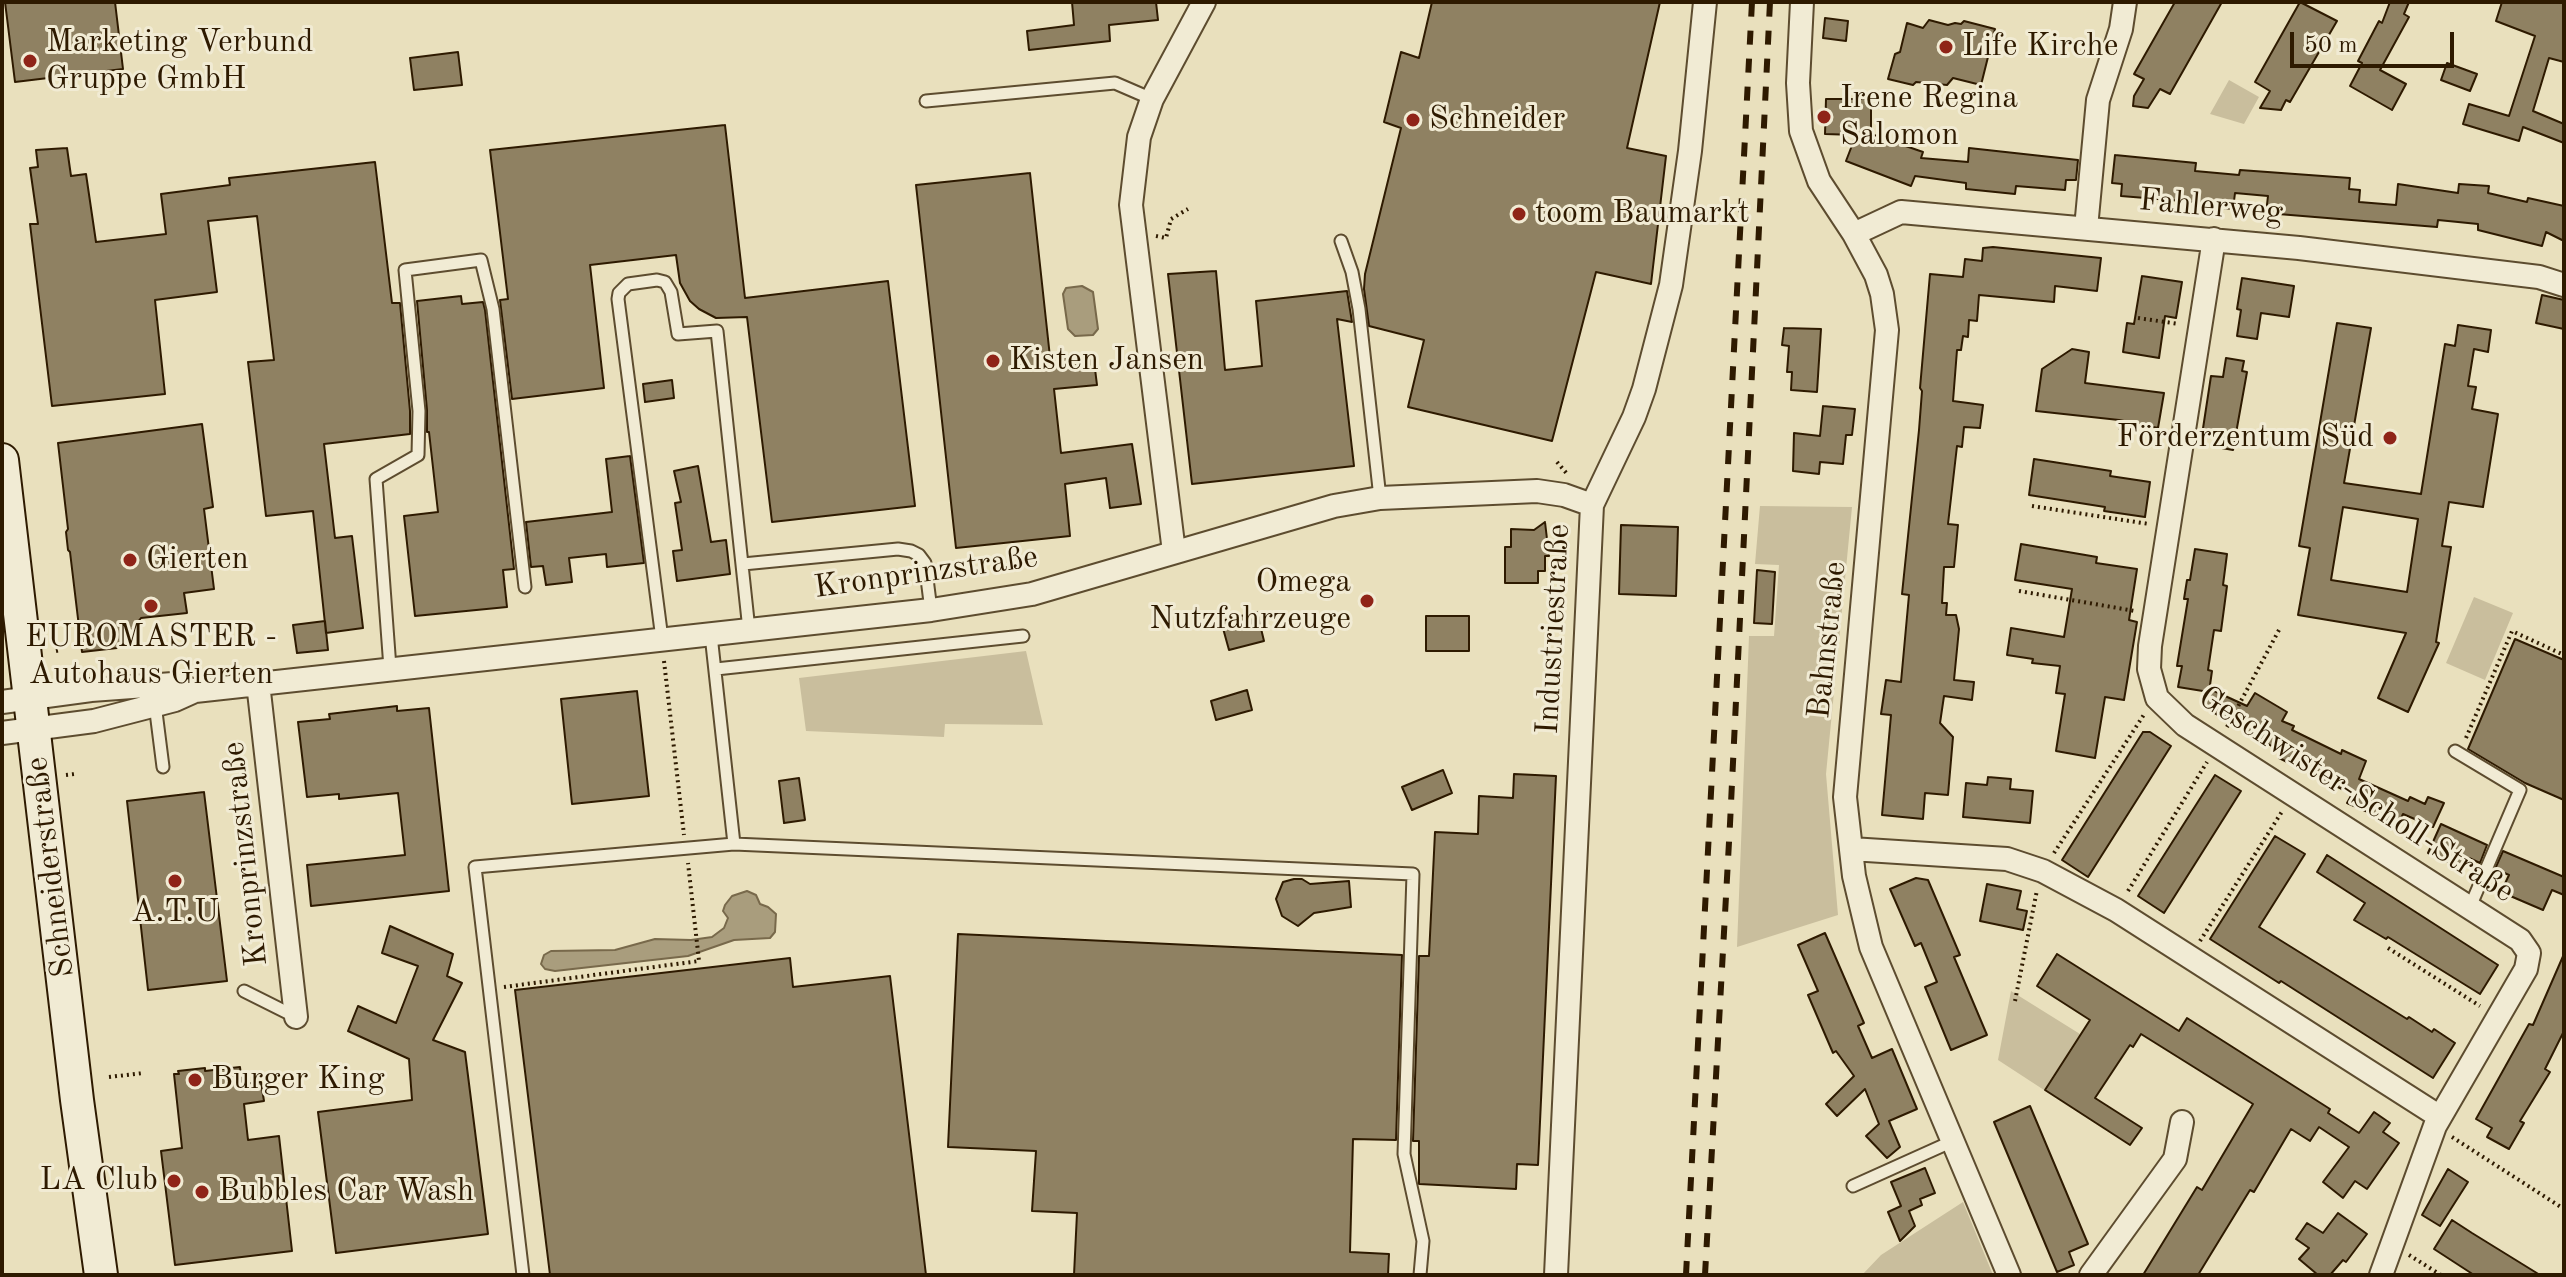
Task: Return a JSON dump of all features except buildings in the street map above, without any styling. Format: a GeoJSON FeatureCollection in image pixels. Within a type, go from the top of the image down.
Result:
{"type":"FeatureCollection","features":[{"type":"Feature","properties":{"kind":"main road","name":"Schneiderstraße"},"geometry":{"type":"LineString","coordinates":[[2,460],[23,710],[101,1275]]}},
{"type":"Feature","properties":{"kind":"street"},"geometry":{"type":"LineString","coordinates":[[1174,552],[1131,205],[1139,137],[1152,99],[1204,2]]}},
{"type":"Feature","properties":{"kind":"street","name":"Industriestraße"},"geometry":{"type":"LineString","coordinates":[[1556,1275],[1592,505],[1639,403],[1671,285],[1690,151],[1705,2]]}},
{"type":"Feature","properties":{"kind":"street","name":"Bahnstraße"},"geometry":{"type":"LineString","coordinates":[[1802,2],[1798,83],[1801,131],[1819,181],[1854,234],[1876,275],[1887,330],[1845,797],[1854,876],[1871,947],[2009,1275]]}},
{"type":"Feature","properties":{"kind":"street"},"geometry":{"type":"LineString","coordinates":[[2086,228],[2098,100],[2121,29],[2125,2]]}},
{"type":"Feature","properties":{"kind":"street","name":"Fahlerweg"},"geometry":{"type":"LineString","coordinates":[[1854,234],[1901,212],[2214,239],[2539,277],[2564,285]]}},
{"type":"Feature","properties":{"kind":"street","name":"Geschwister-Scholl-Straße"},"geometry":{"type":"LineString","coordinates":[[2214,239],[2150,646],[2149,669],[2157,698],[2185,725],[2520,940],[2529,953],[2526,969],[2438,1122],[2381,1275]]}},
{"type":"Feature","properties":{"kind":"street","name":"Kronprinzstraße"},"geometry":{"type":"LineString","coordinates":[[23,710],[94,721],[175,700],[195,691],[931,610],[1032,594],[1334,506],[1380,498],[1537,491],[1564,495],[1592,505]]}},
{"type":"Feature","properties":{"kind":"street","name":"Kronprinzstraße"},"geometry":{"type":"LineString","coordinates":[[258,683],[296,1017]]}},
{"type":"Feature","properties":{"kind":"street","name":"Kronprinzstraße"},"geometry":{"type":"LineString","coordinates":[[2,733],[23,710],[91,690],[173,684],[195,691]]}},
{"type":"Feature","properties":{"kind":"street"},"geometry":{"type":"LineString","coordinates":[[1851,849],[2007,859],[2043,871],[2116,910],[2190,957],[2438,1122]]}},
{"type":"Feature","properties":{"kind":"street"},"geometry":{"type":"LineString","coordinates":[[2091,1275],[2175,1159],[2182,1122]]}},
{"type":"Feature","properties":{"kind":"lane"},"geometry":{"type":"LineString","coordinates":[[926,101],[1115,83],[1152,99]]}},
{"type":"Feature","properties":{"kind":"lane"},"geometry":{"type":"LineString","coordinates":[[1341,241],[1352,272],[1359,309],[1380,498]]}},
{"type":"Feature","properties":{"kind":"lane"},"geometry":{"type":"LineString","coordinates":[[390,668],[376,479],[418,455],[419,411],[405,270],[481,260],[493,309],[525,587]]}},
{"type":"Feature","properties":{"kind":"lane"},"geometry":{"type":"LineString","coordinates":[[662,639],[619,293],[628,284],[657,280],[665,282],[671,292],[678,334],[717,331],[749,630]]}},
{"type":"Feature","properties":{"kind":"lane"},"geometry":{"type":"LineString","coordinates":[[743,564],[898,549],[911,551],[925,563],[931,610]]}},
{"type":"Feature","properties":{"kind":"lane"},"geometry":{"type":"LineString","coordinates":[[711,635],[734,844]]}},
{"type":"Feature","properties":{"kind":"lane"},"geometry":{"type":"LineString","coordinates":[[716,669],[1023,636]]}},
{"type":"Feature","properties":{"kind":"lane"},"geometry":{"type":"LineString","coordinates":[[155,704],[163,767]]}},
{"type":"Feature","properties":{"kind":"lane"},"geometry":{"type":"LineString","coordinates":[[2457,752],[2520,790],[2470,907]]}},
{"type":"Feature","properties":{"kind":"lane"},"geometry":{"type":"LineString","coordinates":[[523,1275],[475,867],[734,844],[1413,874],[1404,1154],[1423,1241],[1420,1275]]}},
{"type":"Feature","properties":{"kind":"lane"},"geometry":{"type":"LineString","coordinates":[[244,991],[296,1017]]}},
{"type":"Feature","properties":{"kind":"lane"},"geometry":{"type":"LineString","coordinates":[[1853,1186],[1954,1141]]}},
{"type":"Feature","properties":{"kind":"path"},"geometry":{"type":"LineString","coordinates":[[1134,234],[1166,238],[1171,219],[1188,209]]}},
{"type":"Feature","properties":{"kind":"path"},"geometry":{"type":"LineString","coordinates":[[2138,318],[2201,328]]}},
{"type":"Feature","properties":{"kind":"path"},"geometry":{"type":"LineString","coordinates":[[2119,428],[2184,440]]}},
{"type":"Feature","properties":{"kind":"path"},"geometry":{"type":"LineString","coordinates":[[2032,506],[2169,527]]}},
{"type":"Feature","properties":{"kind":"path"},"geometry":{"type":"LineString","coordinates":[[2019,591],[2155,614]]}},
{"type":"Feature","properties":{"kind":"path"},"geometry":{"type":"LineString","coordinates":[[2116,910],[2217,746],[2279,630]]}},
{"type":"Feature","properties":{"kind":"path"},"geometry":{"type":"LineString","coordinates":[[2457,752],[2512,631],[2564,655]]}},
{"type":"Feature","properties":{"kind":"path"},"geometry":{"type":"LineString","coordinates":[[489,989],[699,961],[662,639]]}},
{"type":"Feature","properties":{"kind":"path"},"geometry":{"type":"LineString","coordinates":[[2015,1001],[2032,908],[2043,871],[2140,718],[2157,698]]}},
{"type":"Feature","properties":{"kind":"path"},"geometry":{"type":"LineString","coordinates":[[66,775],[75,774]]}},
{"type":"Feature","properties":{"kind":"path"},"geometry":{"type":"LineString","coordinates":[[2190,957],[2293,794]]}},
{"type":"Feature","properties":{"kind":"path"},"geometry":{"type":"LineString","coordinates":[[2388,948],[2499,1018]]}},
{"type":"Feature","properties":{"kind":"path"},"geometry":{"type":"LineString","coordinates":[[109,1077],[144,1073]]}},
{"type":"Feature","properties":{"kind":"path"},"geometry":{"type":"LineString","coordinates":[[2438,1122],[2564,1209]]}},
{"type":"Feature","properties":{"kind":"path"},"geometry":{"type":"LineString","coordinates":[[2392,1244],[2441,1275]]}},
{"type":"Feature","properties":{"kind":"shaded area"},"geometry":{"type":"Polygon","coordinates":[[[2229,80],[2259,97],[2244,124],[2210,114],[2229,80]]]}},
{"type":"Feature","properties":{"kind":"shaded area"},"geometry":{"type":"Polygon","coordinates":[[[1082,286],[1093,292],[1098,329],[1093,335],[1075,336],[1068,329],[1063,294],[1066,288],[1082,286]]]}},
{"type":"Feature","properties":{"kind":"shaded area"},"geometry":{"type":"Polygon","coordinates":[[[1760,506],[1852,507],[1826,774],[1838,915],[1737,947],[1749,636],[1774,636],[1779,565],[1755,564],[1760,506]]]}},
{"type":"Feature","properties":{"kind":"shaded area"},"geometry":{"type":"Polygon","coordinates":[[[2474,597],[2513,613],[2485,680],[2446,663],[2474,597]]]}},
{"type":"Feature","properties":{"kind":"shaded area"},"geometry":{"type":"Polygon","coordinates":[[[1026,651],[1043,725],[945,724],[944,737],[806,731],[799,678],[1026,651]]]}},
{"type":"Feature","properties":{"kind":"shaded area"},"geometry":{"type":"Polygon","coordinates":[[[747,891],[756,895],[760,904],[776,914],[775,932],[770,938],[734,940],[688,956],[555,971],[545,969],[541,964],[544,955],[551,951],[615,950],[655,939],[712,937],[724,928],[728,918],[723,911],[725,905],[732,896],[747,891]]]}},
{"type":"Feature","properties":{"kind":"shaded area"},"geometry":{"type":"Polygon","coordinates":[[[2011,991],[2080,1034],[2044,1090],[1998,1060],[2011,991]]]}},
{"type":"Feature","properties":{"kind":"shaded area"},"geometry":{"type":"Polygon","coordinates":[[[1963,1202],[1993,1275],[1862,1275],[1881,1255],[1963,1202]]]}},
{"type":"Feature","properties":{"kind":"railway"},"geometry":{"type":"LineString","coordinates":[[1686,1275],[1752,2]]}},
{"type":"Feature","properties":{"kind":"railway"},"geometry":{"type":"LineString","coordinates":[[1705,1275],[1770,2]]}},
{"type":"Feature","properties":{"kind":"place","name":"Life Kirche"},"geometry":{"type":"Point","coordinates":[1946,47]}},
{"type":"Feature","properties":{"kind":"place","name":"Marketing Verbund Gruppe GmbH"},"geometry":{"type":"Point","coordinates":[30,61]}},
{"type":"Feature","properties":{"kind":"place","name":"Irene Regina Salomon"},"geometry":{"type":"Point","coordinates":[1824,117]}},
{"type":"Feature","properties":{"kind":"place","name":"Schneider"},"geometry":{"type":"Point","coordinates":[1413,120]}},
{"type":"Feature","properties":{"kind":"place","name":"toom Baumarkt"},"geometry":{"type":"Point","coordinates":[1519,214]}},
{"type":"Feature","properties":{"kind":"place","name":"Kisten Jansen"},"geometry":{"type":"Point","coordinates":[993,361]}},
{"type":"Feature","properties":{"kind":"place","name":"Förderzentum Süd"},"geometry":{"type":"Point","coordinates":[2390,438]}},
{"type":"Feature","properties":{"kind":"place","name":"Gierten"},"geometry":{"type":"Point","coordinates":[130,560]}},
{"type":"Feature","properties":{"kind":"place","name":"Omega Nutzfahrzeuge"},"geometry":{"type":"Point","coordinates":[1367,601]}},
{"type":"Feature","properties":{"kind":"place","name":"EUROMASTER - Autohaus Gierten"},"geometry":{"type":"Point","coordinates":[151,606]}},
{"type":"Feature","properties":{"kind":"place","name":"A.T.U"},"geometry":{"type":"Point","coordinates":[175,881]}},
{"type":"Feature","properties":{"kind":"place","name":"Burger King"},"geometry":{"type":"Point","coordinates":[195,1080]}},
{"type":"Feature","properties":{"kind":"place","name":"LA Club"},"geometry":{"type":"Point","coordinates":[174,1181]}},
{"type":"Feature","properties":{"kind":"place","name":"Bubbles Car Wash"},"geometry":{"type":"Point","coordinates":[202,1192]}}]}
